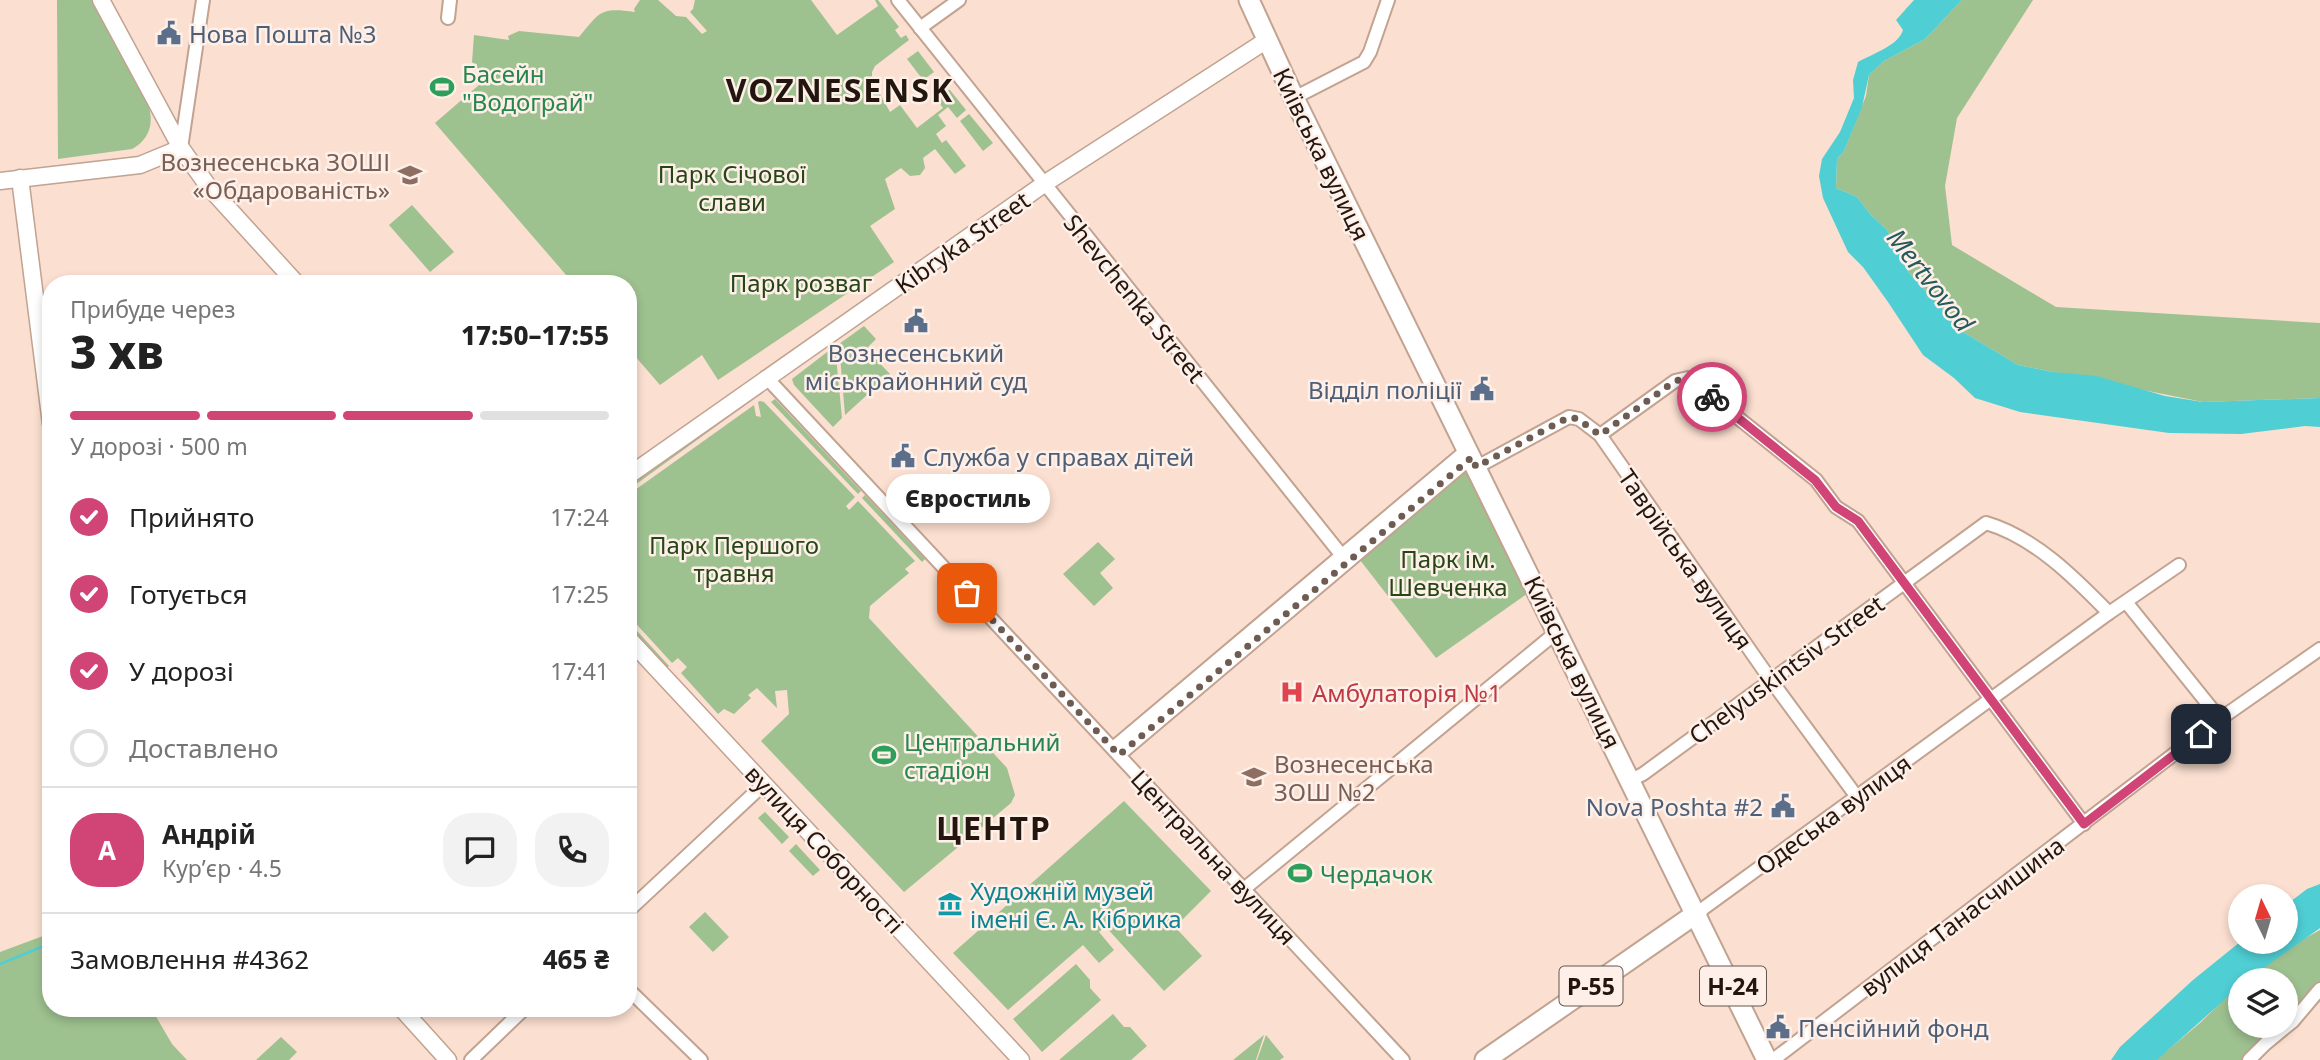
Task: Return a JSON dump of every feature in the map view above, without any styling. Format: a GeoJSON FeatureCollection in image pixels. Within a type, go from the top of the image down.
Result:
{"type":"FeatureCollection","features":[{"type":"Feature","properties":{"kind":"main road"},"geometry":{"type":"LineString","coordinates":[[101,0],[181,148],[208,186],[289,275]]}},
{"type":"Feature","properties":{"kind":"main road","name":"Київська вулиця"},"geometry":{"type":"LineString","coordinates":[[1249,0],[1266,40],[1767,1060]]}},
{"type":"Feature","properties":{"kind":"main road","name":"Kibryka Street"},"geometry":{"type":"LineString","coordinates":[[637,470],[1044,184],[1266,40]]}},
{"type":"Feature","properties":{"kind":"main road"},"geometry":{"type":"LineString","coordinates":[[0,181],[140,165],[181,148]]}},
{"type":"Feature","properties":{"kind":"main road"},"geometry":{"type":"LineString","coordinates":[[20,178],[42,353]]}},
{"type":"Feature","properties":{"kind":"main road","name":"вулиця Соборності"},"geometry":{"type":"LineString","coordinates":[[637,648],[1021,1060]]}},
{"type":"Feature","properties":{"kind":"main road","name":"Одеська вулиця"},"geometry":{"type":"LineString","coordinates":[[1485,1060],[1697,913]]}},
{"type":"Feature","properties":{"kind":"main road"},"geometry":{"type":"LineString","coordinates":[[409,1017],[448,1060]]}},
{"type":"Feature","properties":{"kind":"street"},"geometry":{"type":"LineString","coordinates":[[181,148],[203,0]]}},
{"type":"Feature","properties":{"kind":"street"},"geometry":{"type":"LineString","coordinates":[[448,18],[450,0]]}},
{"type":"Feature","properties":{"kind":"street","name":"Shevchenka Street"},"geometry":{"type":"LineString","coordinates":[[898,0],[1344,559]]}},
{"type":"Feature","properties":{"kind":"street"},"geometry":{"type":"LineString","coordinates":[[920,28],[959,0]]}},
{"type":"Feature","properties":{"kind":"street"},"geometry":{"type":"LineString","coordinates":[[1294,97],[1364,62],[1388,0]]}},
{"type":"Feature","properties":{"kind":"street","name":"Центральна вулиця"},"geometry":{"type":"LineString","coordinates":[[766,377],[1404,1060]]}},
{"type":"Feature","properties":{"kind":"street"},"geometry":{"type":"LineString","coordinates":[[1600,435],[1675,381],[1688,378],[1815,480],[1836,507],[1858,521],[2084,824]]}},
{"type":"Feature","properties":{"kind":"street","name":"Таврійська вулиця"},"geometry":{"type":"LineString","coordinates":[[1472,458],[1569,417],[1578,419],[1600,435],[1770,679],[1857,797]]}},
{"type":"Feature","properties":{"kind":"street"},"geometry":{"type":"LineString","coordinates":[[1116,752],[1344,559],[1472,458]]}},
{"type":"Feature","properties":{"kind":"street","name":"Chelyuskintsiv Street"},"geometry":{"type":"LineString","coordinates":[[1631,780],[1643,774],[1986,523],[2009,530],[2073,576],[2109,613]]}},
{"type":"Feature","properties":{"kind":"street","name":"Одеська вулиця"},"geometry":{"type":"LineString","coordinates":[[1697,913],[2179,565]]}},
{"type":"Feature","properties":{"kind":"street"},"geometry":{"type":"LineString","coordinates":[[2126,602],[2220,719]]}},
{"type":"Feature","properties":{"kind":"street"},"geometry":{"type":"LineString","coordinates":[[1244,889],[1558,631]]}},
{"type":"Feature","properties":{"kind":"street","name":"вулиця Танасчишина"},"geometry":{"type":"LineString","coordinates":[[1773,1060],[2220,719],[2320,649]]}},
{"type":"Feature","properties":{"kind":"street"},"geometry":{"type":"LineString","coordinates":[[637,903],[764,784]]}},
{"type":"Feature","properties":{"kind":"street"},"geometry":{"type":"LineString","coordinates":[[2249,1060],[2293,1021],[2320,989]]}},
{"type":"Feature","properties":{"kind":"street"},"geometry":{"type":"LineString","coordinates":[[637,998],[701,1060]]}},
{"type":"Feature","properties":{"kind":"street"},"geometry":{"type":"LineString","coordinates":[[471,1060],[516,1017]]}},
{"type":"Feature","properties":{"kind":"green space"},"geometry":{"type":"Polygon","coordinates":[[[57,0],[93,0],[149,107],[151,120],[146,137],[132,149],[58,159],[57,0]]]}},
{"type":"Feature","properties":{"kind":"green space","name":"Парк Січової слави"},"geometry":{"type":"Polygon","coordinates":[[[640,0],[658,0],[676,16],[686,17],[702,34],[707,31],[690,12],[695,0],[811,0],[837,35],[878,6],[875,0],[878,0],[899,27],[895,30],[901,38],[906,35],[909,40],[875,66],[872,72],[872,80],[890,112],[900,105],[917,128],[943,108],[935,97],[944,90],[950,90],[966,110],[957,118],[948,107],[938,115],[946,126],[936,134],[942,143],[946,140],[966,166],[955,174],[935,149],[923,158],[925,168],[920,175],[910,176],[901,168],[885,179],[895,209],[870,226],[894,262],[718,380],[702,355],[660,385],[637,358],[637,275],[566,275],[435,123],[487,78],[472,62],[474,35],[509,40],[508,36],[519,31],[579,37],[602,13],[614,10],[635,12],[640,0]]]}},
{"type":"Feature","properties":{"kind":"green space"},"geometry":{"type":"Polygon","coordinates":[[[1962,0],[2033,0],[1957,118],[1945,186],[1952,245],[2056,307],[2320,323],[2320,398],[2203,402],[2018,365],[1963,332],[1910,274],[1887,230],[1857,197],[1836,188],[1837,159],[1844,151],[1866,96],[1869,75],[1884,61],[1925,39],[1962,0]]]}},
{"type":"Feature","properties":{"kind":"green space"},"geometry":{"type":"Polygon","coordinates":[[[918,51],[934,72],[923,80],[907,59],[918,51]]]}},
{"type":"Feature","properties":{"kind":"green space"},"geometry":{"type":"Polygon","coordinates":[[[969,114],[993,143],[983,151],[960,121],[969,114]]]}},
{"type":"Feature","properties":{"kind":"green space"},"geometry":{"type":"Polygon","coordinates":[[[412,205],[454,252],[430,272],[389,225],[412,205]]]}},
{"type":"Feature","properties":{"kind":"green space"},"geometry":{"type":"Polygon","coordinates":[[[864,326],[876,339],[866,349],[890,374],[845,415],[839,344],[864,326]]]}},
{"type":"Feature","properties":{"kind":"green space"},"geometry":{"type":"Polygon","coordinates":[[[835,346],[842,418],[833,427],[794,385],[792,379],[835,346]]]}},
{"type":"Feature","properties":{"kind":"green space"},"geometry":{"type":"Polygon","coordinates":[[[775,399],[861,491],[858,494],[771,402],[775,399]]]}},
{"type":"Feature","properties":{"kind":"green space","name":"Парк Першого травня"},"geometry":{"type":"Polygon","coordinates":[[[758,402],[764,402],[855,497],[846,506],[849,510],[858,501],[915,561],[905,569],[909,573],[870,606],[869,618],[1007,768],[1015,795],[1011,803],[904,892],[761,741],[789,714],[787,690],[775,691],[777,708],[757,688],[748,695],[751,698],[734,714],[724,709],[718,714],[681,673],[687,667],[678,658],[672,663],[637,625],[637,489],[754,405],[756,416],[761,417],[758,402]]]}},
{"type":"Feature","properties":{"kind":"green space"},"geometry":{"type":"Polygon","coordinates":[[[742,403],[744,406],[637,483],[637,479],[742,403]]]}},
{"type":"Feature","properties":{"kind":"green space","name":"Парк ім. Шевченка"},"geometry":{"type":"Polygon","coordinates":[[[1467,469],[1528,593],[1436,658],[1360,560],[1467,469]]]}},
{"type":"Feature","properties":{"kind":"green space"},"geometry":{"type":"Polygon","coordinates":[[[865,495],[925,559],[922,562],[862,498],[865,495]]]}},
{"type":"Feature","properties":{"kind":"green space"},"geometry":{"type":"Polygon","coordinates":[[[1098,542],[1115,559],[1100,573],[1113,588],[1094,606],[1063,574],[1098,542]]]}},
{"type":"Feature","properties":{"kind":"green space"},"geometry":{"type":"Polygon","coordinates":[[[637,631],[669,666],[666,669],[637,637],[637,631]]]}},
{"type":"Feature","properties":{"kind":"green space"},"geometry":{"type":"Polygon","coordinates":[[[1124,801],[1211,891],[1175,927],[1202,956],[1164,991],[1105,926],[1099,932],[1114,950],[1099,963],[1083,945],[1008,1010],[953,953],[1124,801]]]}},
{"type":"Feature","properties":{"kind":"green space"},"geometry":{"type":"Polygon","coordinates":[[[765,812],[789,837],[782,844],[758,818],[765,812]]]}},
{"type":"Feature","properties":{"kind":"green space"},"geometry":{"type":"Polygon","coordinates":[[[796,844],[820,870],[813,876],[789,851],[796,844]]]}},
{"type":"Feature","properties":{"kind":"green space"},"geometry":{"type":"Polygon","coordinates":[[[705,912],[729,937],[713,952],[689,927],[705,912]]]}},
{"type":"Feature","properties":{"kind":"green space"},"geometry":{"type":"Polygon","coordinates":[[[2320,930],[2320,989],[2298,1012],[2298,968],[2261,968],[2280,954],[2298,954],[2298,942],[2320,930]]]}},
{"type":"Feature","properties":{"kind":"green space"},"geometry":{"type":"Polygon","coordinates":[[[42,936],[42,1017],[156,1017],[172,1044],[187,1060],[0,1060],[0,952],[42,936]]]}},
{"type":"Feature","properties":{"kind":"green space"},"geometry":{"type":"Polygon","coordinates":[[[1076,964],[1090,980],[1090,988],[1101,1000],[1042,1052],[1013,1019],[1076,964]]]}},
{"type":"Feature","properties":{"kind":"green space"},"geometry":{"type":"Polygon","coordinates":[[[2228,996],[2228,1038],[2272,1038],[2251,1060],[2156,1060],[2228,996]]]}},
{"type":"Feature","properties":{"kind":"green space"},"geometry":{"type":"Polygon","coordinates":[[[1113,1014],[1124,1027],[1130,1027],[1147,1046],[1131,1060],[1059,1060],[1113,1014]]]}},
{"type":"Feature","properties":{"kind":"green space"},"geometry":{"type":"Polygon","coordinates":[[[1264,1035],[1256,1060],[1233,1060],[1264,1035]]]}},
{"type":"Feature","properties":{"kind":"green space"},"geometry":{"type":"Polygon","coordinates":[[[1266,1035],[1284,1057],[1280,1060],[1257,1060],[1266,1035]]]}},
{"type":"Feature","properties":{"kind":"green space"},"geometry":{"type":"Polygon","coordinates":[[[281,1037],[297,1052],[289,1060],[256,1060],[281,1037]]]}},
{"type":"Feature","properties":{"kind":"water"},"geometry":{"type":"Polygon","coordinates":[[[1914,0],[1962,0],[1925,39],[1884,61],[1869,75],[1862,107],[1844,151],[1837,159],[1836,188],[1857,197],[1887,230],[1910,274],[1963,332],[2018,365],[2096,376],[2165,396],[2203,402],[2320,398],[2320,427],[2305,426],[2241,434],[2169,433],[2020,412],[1975,398],[1923,355],[1863,267],[1848,252],[1823,198],[1819,176],[1822,159],[1840,132],[1854,98],[1853,80],[1858,62],[1896,41],[1903,30],[1896,20],[1914,0]]]}},
{"type":"Feature","properties":{"kind":"water"},"geometry":{"type":"Polygon","coordinates":[[[2320,884],[2320,928],[2298,944],[2298,896],[2320,884]]]}},
{"type":"Feature","properties":{"kind":"water"},"geometry":{"type":"Polygon","coordinates":[[[2228,952],[2228,954],[2284,954],[2264,968],[2228,968],[2228,997],[2157,1060],[2111,1060],[2120,1047],[2228,952]]]}},
{"type":"Feature","properties":{"kind":"waterway"},"geometry":{"type":"LineString","coordinates":[[0,964],[42,947]]}},
{"type":"Feature","properties":{"kind":"way so far"},"geometry":{"type":"LineString","coordinates":[[967,593],[1119,755],[1472,457],[1476,467],[1569,417],[1578,419],[1600,435],[1675,381],[1688,378],[1712,397]]}},
{"type":"Feature","properties":{"kind":"place","name":"Нова Пошта №3"},"geometry":{"type":"Point","coordinates":[169,33]}},
{"type":"Feature","properties":{"kind":"place","name":"Басейн \"Водограй\""},"geometry":{"type":"Point","coordinates":[442,87]}},
{"type":"Feature","properties":{"kind":"place","name":"Вознесенська ЗОШІ «Обдарованість»"},"geometry":{"type":"Point","coordinates":[410,175]}},
{"type":"Feature","properties":{"kind":"place","name":"Вознесенський міськрайонний суд"},"geometry":{"type":"Point","coordinates":[916,321]}},
{"type":"Feature","properties":{"kind":"place","name":"Відділ поліції"},"geometry":{"type":"Point","coordinates":[1482,389]}},
{"type":"Feature","properties":{"kind":"place","name":"Служба у справах дітей"},"geometry":{"type":"Point","coordinates":[903,456]}},
{"type":"Feature","properties":{"kind":"place","name":"Євростиль"},"geometry":{"type":"Point","coordinates":[967,593]}},
{"type":"Feature","properties":{"kind":"place","name":"Амбулаторія №1"},"geometry":{"type":"Point","coordinates":[1292,692]}},
{"type":"Feature","properties":{"kind":"place","name":"Центральний стадіон"},"geometry":{"type":"Point","coordinates":[884,755]}},
{"type":"Feature","properties":{"kind":"place","name":"Вознесенська ЗОШ №2"},"geometry":{"type":"Point","coordinates":[1254,777]}},
{"type":"Feature","properties":{"kind":"place","name":"Nova Poshta #2"},"geometry":{"type":"Point","coordinates":[1783,806]}},
{"type":"Feature","properties":{"kind":"place","name":"Чердачок"},"geometry":{"type":"Point","coordinates":[1300,873]}},
{"type":"Feature","properties":{"kind":"place","name":"Художній музей імені Є. А. Кібрика"},"geometry":{"type":"Point","coordinates":[950,904]}},
{"type":"Feature","properties":{"kind":"place","name":"Пенсійний фонд"},"geometry":{"type":"Point","coordinates":[1778,1027]}},
{"type":"Feature","properties":{"kind":"district","name":"VOZNESENSK"},"geometry":{"type":"Point","coordinates":[840,89]}},
{"type":"Feature","properties":{"kind":"district","name":"ЦЕНТР"},"geometry":{"type":"Point","coordinates":[994,827]}},
{"type":"Feature","properties":{"kind":"route"},"geometry":{"type":"LineString","coordinates":[[1712,397],[1815,480],[1836,507],[1858,521],[2084,824],[2201,734]]}},
{"type":"Feature","properties":{"kind":"water label","name":"Mertvovod"},"geometry":{"type":"Point","coordinates":[1931,280]}},
{"type":"Feature","properties":{"kind":"park label","name":"Парк розваг"},"geometry":{"type":"Point","coordinates":[801,282]}}]}
